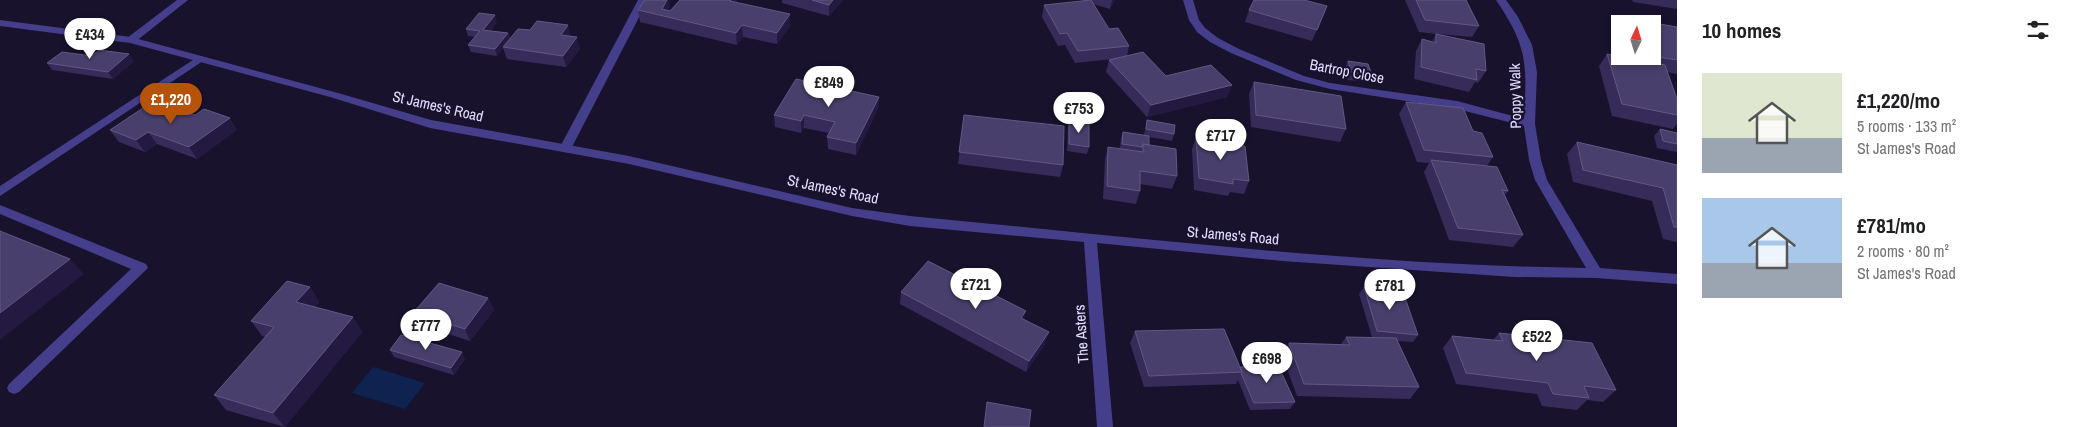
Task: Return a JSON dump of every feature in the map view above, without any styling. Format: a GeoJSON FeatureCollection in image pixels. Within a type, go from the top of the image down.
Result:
{"type":"FeatureCollection","features":[{"type":"Feature","properties":{"kind":"street"},"geometry":{"type":"LineString","coordinates":[[131,40],[183,0]]}},
{"type":"Feature","properties":{"kind":"street"},"geometry":{"type":"LineString","coordinates":[[566,148],[643,0]]}},
{"type":"Feature","properties":{"kind":"street","name":"Bartrop Close"},"geometry":{"type":"LineString","coordinates":[[1188,0],[1194,20],[1201,30],[1214,40],[1235,51],[1300,78],[1330,86],[1457,105],[1529,124]]}},
{"type":"Feature","properties":{"kind":"street","name":"Poppy Walk"},"geometry":{"type":"LineString","coordinates":[[1500,0],[1513,16],[1527,45],[1532,72],[1529,124],[1535,160],[1541,180],[1596,273]]}},
{"type":"Feature","properties":{"kind":"street","name":"St James's Road"},"geometry":{"type":"LineString","coordinates":[[0,23],[131,40],[334,94],[430,124],[629,160],[852,212],[1090,239],[1282,256],[1504,272],[1596,273],[1677,279]]}},
{"type":"Feature","properties":{"kind":"street"},"geometry":{"type":"LineString","coordinates":[[0,192],[199,59]]}},
{"type":"Feature","properties":{"kind":"street"},"geometry":{"type":"LineString","coordinates":[[0,210],[141,268],[14,388]]}},
{"type":"Feature","properties":{"kind":"street","name":"The Asters"},"geometry":{"type":"LineString","coordinates":[[1090,239],[1105,427]]}},
{"type":"Feature","properties":{"kind":"water"},"geometry":{"type":"Polygon","coordinates":[[[373,367],[425,383],[405,409],[352,393],[373,367]]]}},
{"type":"Feature","properties":{"kind":"building"},"geometry":{"type":"Polygon","coordinates":[[[645,0],[667,0],[662,9],[670,11],[680,0],[731,0],[790,14],[777,33],[742,25],[736,33],[638,10],[645,0]]]}},
{"type":"Feature","properties":{"kind":"building"},"geometry":{"type":"Polygon","coordinates":[[[812,0],[833,0],[829,5],[812,0]]]}},
{"type":"Feature","properties":{"kind":"building"},"geometry":{"type":"Polygon","coordinates":[[[1091,0],[1109,29],[1118,28],[1129,46],[1078,51],[1067,33],[1060,34],[1044,5],[1091,0]]]}},
{"type":"Feature","properties":{"kind":"building"},"geometry":{"type":"Polygon","coordinates":[[[1254,0],[1304,0],[1327,6],[1317,30],[1249,10],[1254,0]]]}},
{"type":"Feature","properties":{"kind":"building"},"geometry":{"type":"Polygon","coordinates":[[[1416,0],[1466,0],[1479,26],[1425,20],[1416,0]]]}},
{"type":"Feature","properties":{"kind":"building"},"geometry":{"type":"Polygon","coordinates":[[[479,13],[495,15],[483,30],[508,33],[495,49],[468,45],[480,31],[466,29],[479,13]]]}},
{"type":"Feature","properties":{"kind":"building"},"geometry":{"type":"Polygon","coordinates":[[[537,21],[568,25],[561,35],[577,37],[563,56],[503,47],[518,29],[530,30],[537,21]]]}},
{"type":"Feature","properties":{"kind":"building"},"geometry":{"type":"Polygon","coordinates":[[[1661,24],[1677,27],[1677,60],[1661,57],[1661,24]]]}},
{"type":"Feature","properties":{"kind":"building"},"geometry":{"type":"Polygon","coordinates":[[[1436,34],[1484,44],[1486,71],[1476,69],[1477,80],[1421,67],[1422,39],[1436,43],[1436,34]]]}},
{"type":"Feature","properties":{"kind":"building"},"geometry":{"type":"Polygon","coordinates":[[[99,50],[129,54],[108,72],[47,63],[62,52],[92,56],[99,50]]]}},
{"type":"Feature","properties":{"kind":"building"},"geometry":{"type":"Polygon","coordinates":[[[1143,52],[1166,76],[1211,65],[1232,85],[1151,105],[1109,60],[1143,52]]]}},
{"type":"Feature","properties":{"kind":"building"},"geometry":{"type":"Polygon","coordinates":[[[1607,54],[1611,55],[1611,65],[1665,65],[1677,99],[1677,115],[1622,104],[1607,54]]]}},
{"type":"Feature","properties":{"kind":"building"},"geometry":{"type":"Polygon","coordinates":[[[1348,61],[1368,64],[1372,75],[1352,73],[1348,61]]]}},
{"type":"Feature","properties":{"kind":"building"},"geometry":{"type":"Polygon","coordinates":[[[796,79],[879,97],[856,143],[827,137],[835,122],[804,115],[801,121],[774,115],[796,79]]]}},
{"type":"Feature","properties":{"kind":"building"},"geometry":{"type":"Polygon","coordinates":[[[1254,82],[1341,96],[1346,129],[1256,115],[1254,82]]]}},
{"type":"Feature","properties":{"kind":"building"},"geometry":{"type":"Polygon","coordinates":[[[1406,102],[1463,108],[1473,131],[1482,133],[1493,157],[1424,150],[1406,102]]]}},
{"type":"Feature","properties":{"kind":"building"},"geometry":{"type":"Polygon","coordinates":[[[170,106],[195,115],[204,109],[230,118],[189,147],[148,132],[136,140],[110,130],[143,108],[159,113],[170,106]]]}},
{"type":"Feature","properties":{"kind":"building"},"geometry":{"type":"Polygon","coordinates":[[[964,115],[1064,126],[1063,165],[959,152],[964,115]]]}},
{"type":"Feature","properties":{"kind":"building"},"geometry":{"type":"Polygon","coordinates":[[[1147,120],[1175,125],[1174,134],[1146,129],[1147,120]]]}},
{"type":"Feature","properties":{"kind":"building"},"geometry":{"type":"Polygon","coordinates":[[[1069,122],[1089,124],[1089,147],[1069,144],[1069,122]]]}},
{"type":"Feature","properties":{"kind":"building"},"geometry":{"type":"Polygon","coordinates":[[[1660,129],[1677,133],[1677,144],[1663,141],[1660,129]]]}},
{"type":"Feature","properties":{"kind":"building"},"geometry":{"type":"Polygon","coordinates":[[[1123,132],[1149,136],[1149,145],[1143,144],[1142,147],[1122,144],[1123,132]]]}},
{"type":"Feature","properties":{"kind":"building"},"geometry":{"type":"Polygon","coordinates":[[[1196,137],[1229,141],[1229,144],[1245,146],[1249,181],[1233,179],[1233,184],[1199,178],[1196,137]]]}},
{"type":"Feature","properties":{"kind":"building"},"geometry":{"type":"Polygon","coordinates":[[[1577,142],[1677,165],[1677,227],[1674,227],[1663,188],[1583,170],[1577,142]]]}},
{"type":"Feature","properties":{"kind":"building"},"geometry":{"type":"Polygon","coordinates":[[[1143,144],[1176,149],[1177,176],[1140,171],[1140,191],[1107,186],[1108,147],[1143,152],[1143,144]]]}},
{"type":"Feature","properties":{"kind":"building"},"geometry":{"type":"Polygon","coordinates":[[[1431,160],[1497,167],[1508,191],[1502,190],[1523,235],[1458,228],[1431,160]]]}},
{"type":"Feature","properties":{"kind":"building"},"geometry":{"type":"Polygon","coordinates":[[[0,231],[70,259],[0,313],[0,231]]]}},
{"type":"Feature","properties":{"kind":"building"},"geometry":{"type":"Polygon","coordinates":[[[928,261],[1026,311],[1021,318],[1049,332],[1029,361],[901,292],[928,261]]]}},
{"type":"Feature","properties":{"kind":"building"},"geometry":{"type":"Polygon","coordinates":[[[287,281],[310,287],[296,302],[353,317],[273,413],[214,395],[274,327],[251,321],[287,281]]]}},
{"type":"Feature","properties":{"kind":"building"},"geometry":{"type":"Polygon","coordinates":[[[439,283],[488,298],[465,329],[413,313],[439,283]]]}},
{"type":"Feature","properties":{"kind":"building"},"geometry":{"type":"Polygon","coordinates":[[[1364,287],[1403,292],[1418,335],[1377,331],[1364,287]]]}},
{"type":"Feature","properties":{"kind":"building"},"geometry":{"type":"Polygon","coordinates":[[[1224,329],[1242,372],[1149,376],[1135,331],[1224,329]]]}},
{"type":"Feature","properties":{"kind":"building"},"geometry":{"type":"Polygon","coordinates":[[[1499,333],[1592,343],[1616,390],[1584,386],[1589,398],[1553,394],[1548,383],[1466,373],[1452,336],[1503,341],[1499,333]]]}},
{"type":"Feature","properties":{"kind":"building"},"geometry":{"type":"Polygon","coordinates":[[[401,335],[462,352],[451,368],[390,350],[401,335]]]}},
{"type":"Feature","properties":{"kind":"building"},"geometry":{"type":"Polygon","coordinates":[[[1346,337],[1396,338],[1419,387],[1304,384],[1289,343],[1350,345],[1346,337]]]}},
{"type":"Feature","properties":{"kind":"building"},"geometry":{"type":"Polygon","coordinates":[[[1278,365],[1295,402],[1254,403],[1240,367],[1278,365]]]}},
{"type":"Feature","properties":{"kind":"building"},"geometry":{"type":"Polygon","coordinates":[[[987,402],[1031,410],[1029,427],[984,427],[987,402]]]}}]}
